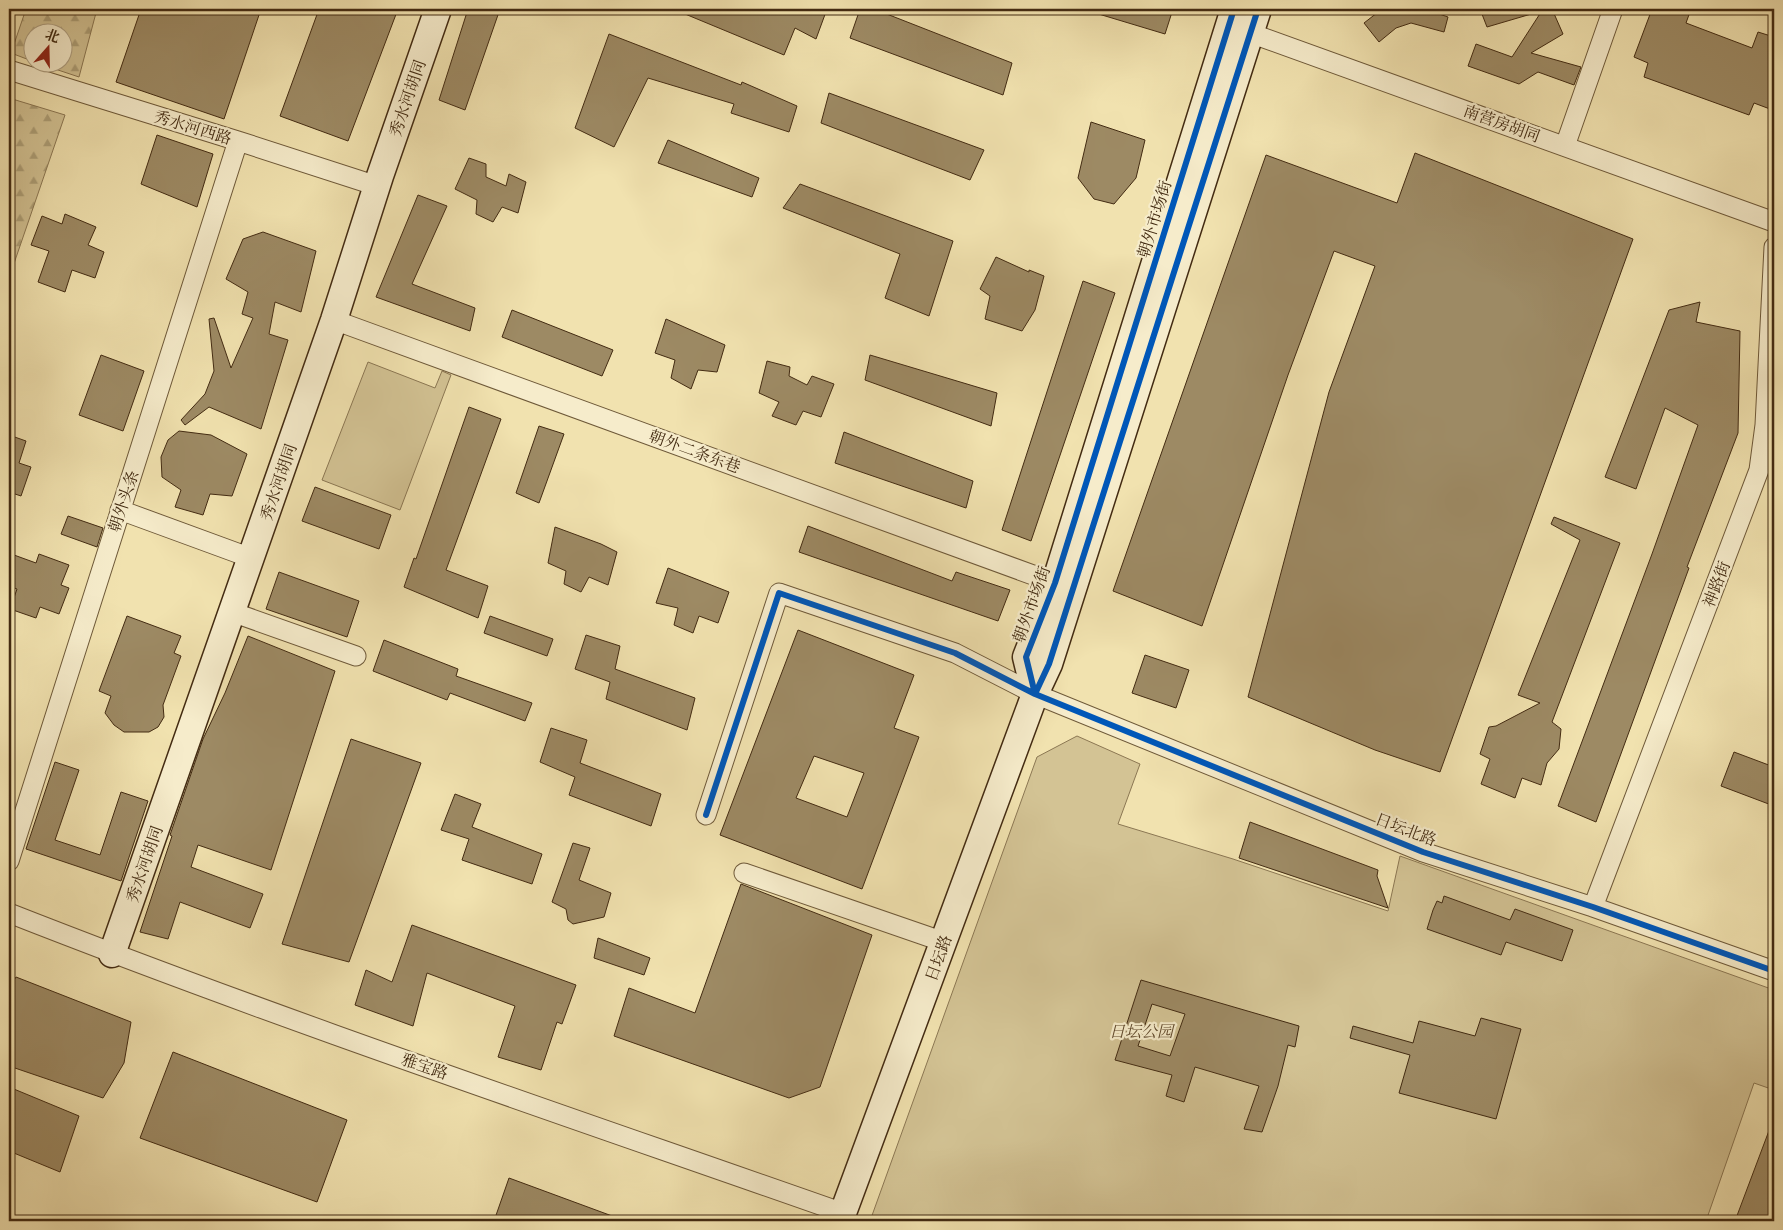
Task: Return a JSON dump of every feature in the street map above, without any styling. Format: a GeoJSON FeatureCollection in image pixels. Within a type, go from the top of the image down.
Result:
{"type":"FeatureCollection","features":[{"type":"Feature","properties":{"kind":"street","name":"秀水河胡同"},"geometry":{"type":"LineString","coordinates":[[112,954],[334,320],[377,186],[438,9]]}},
{"type":"Feature","properties":{"kind":"street"},"geometry":{"type":"LineString","coordinates":[[1565,146],[1613,9]]}},
{"type":"Feature","properties":{"kind":"street","name":"南营房胡同"},"geometry":{"type":"LineString","coordinates":[[1243,19],[1565,146],[1774,222]]}},
{"type":"Feature","properties":{"kind":"street","name":"朝外市场街"},"geometry":{"type":"LineString","coordinates":[[1035,694],[1026,657],[1054,583],[1243,19]]}},
{"type":"Feature","properties":{"kind":"street","name":"朝外市场街"},"geometry":{"type":"LineString","coordinates":[[1035,694],[1049,664],[1243,19]]}},
{"type":"Feature","properties":{"kind":"street","name":"秀水河西路"},"geometry":{"type":"LineString","coordinates":[[9,70],[377,186]]}},
{"type":"Feature","properties":{"kind":"street","name":"朝外头条"},"geometry":{"type":"LineString","coordinates":[[9,861],[238,141]]}},
{"type":"Feature","properties":{"kind":"street","name":"神路街"},"geometry":{"type":"LineString","coordinates":[[1594,907],[1759,470],[1765,425],[1774,247]]}},
{"type":"Feature","properties":{"kind":"street","name":"朝外二条东巷"},"geometry":{"type":"LineString","coordinates":[[334,320],[1054,583]]}},
{"type":"Feature","properties":{"kind":"street"},"geometry":{"type":"LineString","coordinates":[[120,510],[251,558]]}},
{"type":"Feature","properties":{"kind":"street","name":"日坛北路"},"geometry":{"type":"LineString","coordinates":[[706,815],[780,592],[955,653],[1035,694],[1423,852],[1594,907],[1774,971]]}},
{"type":"Feature","properties":{"kind":"street"},"geometry":{"type":"LineString","coordinates":[[232,612],[356,656]]}},
{"type":"Feature","properties":{"kind":"street","name":"日坛路"},"geometry":{"type":"LineString","coordinates":[[842,1217],[1035,694]]}},
{"type":"Feature","properties":{"kind":"street"},"geometry":{"type":"LineString","coordinates":[[744,873],[944,942]]}},
{"type":"Feature","properties":{"kind":"street","name":"雅宝路"},"geometry":{"type":"LineString","coordinates":[[9,913],[112,954],[842,1217]]}},
{"type":"Feature","properties":{"kind":"green space"},"geometry":{"type":"Polygon","coordinates":[[[26,9],[97,9],[79,77],[64,72],[72,72],[72,22],[22,22],[22,57],[11,53],[26,9]]]}},
{"type":"Feature","properties":{"kind":"green space"},"geometry":{"type":"Polygon","coordinates":[[[9,98],[65,115],[9,278],[9,98]]]}},
{"type":"Feature","properties":{"kind":"green space"},"geometry":{"type":"Polygon","coordinates":[[[368,362],[435,388],[442,371],[451,375],[400,510],[322,480],[368,362]]]}},
{"type":"Feature","properties":{"kind":"green space","name":"日坛公园"},"geometry":{"type":"Polygon","coordinates":[[[1077,736],[1140,764],[1118,824],[1233,859],[1388,911],[1400,856],[1774,990],[1774,1090],[1754,1083],[1706,1221],[870,1221],[1037,757],[1077,736]]]}},
{"type":"Feature","properties":{"kind":"building"},"geometry":{"type":"Polygon","coordinates":[[[141,9],[261,9],[224,119],[116,82],[141,9]]]}},
{"type":"Feature","properties":{"kind":"building"},"geometry":{"type":"Polygon","coordinates":[[[319,9],[398,9],[348,141],[280,116],[319,9]]]}},
{"type":"Feature","properties":{"kind":"building"},"geometry":{"type":"Polygon","coordinates":[[[468,9],[500,9],[465,110],[439,100],[468,9]]]}},
{"type":"Feature","properties":{"kind":"building"},"geometry":{"type":"Polygon","coordinates":[[[673,9],[827,9],[816,39],[795,28],[784,55],[673,9]]]}},
{"type":"Feature","properties":{"kind":"building"},"geometry":{"type":"Polygon","coordinates":[[[860,9],[874,9],[1012,63],[1003,95],[850,38],[860,9]]]}},
{"type":"Feature","properties":{"kind":"building"},"geometry":{"type":"Polygon","coordinates":[[[1092,9],[1173,9],[1165,34],[1092,12],[1092,9]]]}},
{"type":"Feature","properties":{"kind":"building"},"geometry":{"type":"Polygon","coordinates":[[[1382,9],[1425,9],[1448,17],[1444,32],[1411,23],[1396,28],[1379,42],[1364,23],[1382,9]]]}},
{"type":"Feature","properties":{"kind":"building"},"geometry":{"type":"Polygon","coordinates":[[[1480,9],[1537,9],[1538,12],[1487,27],[1480,9]]]}},
{"type":"Feature","properties":{"kind":"building"},"geometry":{"type":"Polygon","coordinates":[[[1543,9],[1552,9],[1563,34],[1531,53],[1581,67],[1574,85],[1538,72],[1519,84],[1468,66],[1476,44],[1512,57],[1543,9]]]}},
{"type":"Feature","properties":{"kind":"building"},"geometry":{"type":"Polygon","coordinates":[[[1652,9],[1691,9],[1686,23],[1752,48],[1758,32],[1774,37],[1774,97],[1770,109],[1754,103],[1749,115],[1644,77],[1648,63],[1634,57],[1652,9]]]}},
{"type":"Feature","properties":{"kind":"building"},"geometry":{"type":"Polygon","coordinates":[[[609,34],[741,85],[742,82],[797,106],[789,132],[731,113],[734,104],[648,78],[614,147],[575,128],[609,34]]]}},
{"type":"Feature","properties":{"kind":"building"},"geometry":{"type":"Polygon","coordinates":[[[829,93],[984,150],[970,180],[821,123],[829,93]]]}},
{"type":"Feature","properties":{"kind":"building"},"geometry":{"type":"Polygon","coordinates":[[[1091,122],[1145,140],[1136,178],[1114,204],[1094,199],[1078,178],[1091,122]]]}},
{"type":"Feature","properties":{"kind":"building"},"geometry":{"type":"Polygon","coordinates":[[[157,135],[213,154],[197,207],[141,184],[157,135]]]}},
{"type":"Feature","properties":{"kind":"building"},"geometry":{"type":"Polygon","coordinates":[[[668,140],[759,178],[752,197],[658,163],[668,140]]]}},
{"type":"Feature","properties":{"kind":"building"},"geometry":{"type":"Polygon","coordinates":[[[1415,153],[1633,239],[1440,772],[1375,750],[1248,697],[1329,392],[1375,266],[1334,251],[1288,375],[1202,626],[1113,591],[1266,155],[1397,203],[1415,153]]]}},
{"type":"Feature","properties":{"kind":"building"},"geometry":{"type":"Polygon","coordinates":[[[469,158],[486,164],[486,177],[506,186],[509,174],[526,182],[518,213],[502,207],[493,222],[476,214],[477,200],[455,189],[469,158]]]}},
{"type":"Feature","properties":{"kind":"building"},"geometry":{"type":"Polygon","coordinates":[[[800,184],[953,241],[929,316],[885,298],[900,254],[783,208],[800,184]]]}},
{"type":"Feature","properties":{"kind":"building"},"geometry":{"type":"Polygon","coordinates":[[[418,195],[447,206],[412,284],[475,308],[470,331],[376,297],[418,195]]]}},
{"type":"Feature","properties":{"kind":"building"},"geometry":{"type":"Polygon","coordinates":[[[65,214],[96,227],[88,245],[104,252],[95,278],[72,270],[65,292],[38,282],[49,251],[31,245],[42,216],[62,224],[65,214]]]}},
{"type":"Feature","properties":{"kind":"building"},"geometry":{"type":"Polygon","coordinates":[[[263,232],[316,251],[301,312],[275,302],[269,334],[288,340],[261,429],[209,407],[185,425],[181,420],[205,394],[214,371],[209,319],[214,318],[231,368],[253,318],[242,314],[248,292],[226,279],[243,239],[263,232]]]}},
{"type":"Feature","properties":{"kind":"building"},"geometry":{"type":"Polygon","coordinates":[[[996,257],[1029,272],[1029,270],[1044,276],[1035,310],[1022,331],[985,319],[990,296],[980,289],[996,257]]]}},
{"type":"Feature","properties":{"kind":"building"},"geometry":{"type":"Polygon","coordinates":[[[1083,281],[1115,293],[1031,541],[1002,530],[1083,281]]]}},
{"type":"Feature","properties":{"kind":"building"},"geometry":{"type":"Polygon","coordinates":[[[1700,302],[1696,322],[1740,331],[1738,433],[1687,567],[1689,568],[1596,822],[1558,806],[1698,425],[1665,408],[1636,489],[1605,477],[1669,310],[1700,302]]]}},
{"type":"Feature","properties":{"kind":"building"},"geometry":{"type":"Polygon","coordinates":[[[512,310],[613,350],[602,376],[502,337],[512,310]]]}},
{"type":"Feature","properties":{"kind":"building"},"geometry":{"type":"Polygon","coordinates":[[[666,319],[725,345],[717,372],[698,370],[691,389],[671,378],[675,360],[655,353],[666,319]]]}},
{"type":"Feature","properties":{"kind":"building"},"geometry":{"type":"Polygon","coordinates":[[[101,355],[144,371],[123,431],[79,415],[101,355]]]}},
{"type":"Feature","properties":{"kind":"building"},"geometry":{"type":"Polygon","coordinates":[[[870,355],[997,393],[991,426],[865,380],[870,355]]]}},
{"type":"Feature","properties":{"kind":"building"},"geometry":{"type":"Polygon","coordinates":[[[767,361],[790,367],[789,376],[807,385],[812,376],[834,384],[821,417],[803,411],[796,425],[772,416],[779,402],[759,393],[767,361]]]}},
{"type":"Feature","properties":{"kind":"building"},"geometry":{"type":"Polygon","coordinates":[[[469,407],[501,419],[446,570],[488,586],[478,618],[404,587],[414,558],[416,559],[469,407]]]}},
{"type":"Feature","properties":{"kind":"building"},"geometry":{"type":"Polygon","coordinates":[[[539,426],[564,434],[539,503],[516,493],[539,426]]]}},
{"type":"Feature","properties":{"kind":"building"},"geometry":{"type":"Polygon","coordinates":[[[179,431],[211,435],[247,454],[232,496],[210,494],[203,515],[175,507],[181,490],[162,477],[161,457],[168,440],[179,431]]]}},
{"type":"Feature","properties":{"kind":"building"},"geometry":{"type":"Polygon","coordinates":[[[844,432],[973,481],[966,508],[835,463],[844,432]]]}},
{"type":"Feature","properties":{"kind":"building"},"geometry":{"type":"Polygon","coordinates":[[[9,435],[26,441],[19,463],[31,467],[21,496],[9,492],[9,435]]]}},
{"type":"Feature","properties":{"kind":"building"},"geometry":{"type":"Polygon","coordinates":[[[315,487],[391,515],[379,549],[302,521],[315,487]]]}},
{"type":"Feature","properties":{"kind":"building"},"geometry":{"type":"Polygon","coordinates":[[[68,516],[103,528],[97,547],[61,534],[68,516]]]}},
{"type":"Feature","properties":{"kind":"building"},"geometry":{"type":"Polygon","coordinates":[[[1554,517],[1620,543],[1552,722],[1561,729],[1559,749],[1547,763],[1541,785],[1522,778],[1515,798],[1481,784],[1490,759],[1480,754],[1489,727],[1496,726],[1540,703],[1518,695],[1580,540],[1551,524],[1554,517]]]}},
{"type":"Feature","properties":{"kind":"building"},"geometry":{"type":"Polygon","coordinates":[[[808,526],[952,581],[956,572],[1010,590],[998,621],[799,552],[808,526]]]}},
{"type":"Feature","properties":{"kind":"building"},"geometry":{"type":"Polygon","coordinates":[[[555,527],[617,552],[608,585],[589,577],[581,592],[564,584],[566,571],[548,563],[555,527]]]}},
{"type":"Feature","properties":{"kind":"building"},"geometry":{"type":"Polygon","coordinates":[[[39,554],[69,565],[61,585],[69,588],[59,614],[40,607],[36,618],[10,609],[17,589],[9,586],[9,569],[14,555],[36,563],[39,554]]]}},
{"type":"Feature","properties":{"kind":"building"},"geometry":{"type":"Polygon","coordinates":[[[668,568],[729,592],[718,623],[699,616],[693,633],[674,625],[678,608],[656,603],[668,568]]]}},
{"type":"Feature","properties":{"kind":"building"},"geometry":{"type":"Polygon","coordinates":[[[279,572],[359,601],[347,637],[266,609],[279,572]]]}},
{"type":"Feature","properties":{"kind":"building"},"geometry":{"type":"Polygon","coordinates":[[[127,616],[181,636],[174,653],[181,656],[163,705],[164,717],[158,727],[149,732],[124,732],[114,725],[105,713],[111,696],[99,691],[127,616]]]}},
{"type":"Feature","properties":{"kind":"building"},"geometry":{"type":"Polygon","coordinates":[[[490,616],[553,639],[547,656],[484,633],[490,616]]]}},
{"type":"Feature","properties":{"kind":"building"},"geometry":{"type":"Polygon","coordinates":[[[798,630],[914,675],[894,728],[919,737],[862,889],[720,835],[798,630]],[[814,756],[796,798],[847,817],[864,773],[814,756]]]}},
{"type":"Feature","properties":{"kind":"building"},"geometry":{"type":"Polygon","coordinates":[[[586,635],[620,646],[615,669],[695,698],[687,730],[606,699],[610,682],[575,669],[586,635]]]}},
{"type":"Feature","properties":{"kind":"building"},"geometry":{"type":"Polygon","coordinates":[[[248,636],[335,671],[271,870],[198,845],[191,867],[263,894],[250,928],[180,902],[168,939],[140,932],[172,836],[170,835],[203,739],[225,693],[248,636]]]}},
{"type":"Feature","properties":{"kind":"building"},"geometry":{"type":"Polygon","coordinates":[[[384,640],[458,669],[456,676],[532,703],[525,721],[450,693],[447,700],[373,671],[384,640]]]}},
{"type":"Feature","properties":{"kind":"building"},"geometry":{"type":"Polygon","coordinates":[[[1145,655],[1189,670],[1176,708],[1132,693],[1145,655]]]}},
{"type":"Feature","properties":{"kind":"building"},"geometry":{"type":"Polygon","coordinates":[[[551,728],[587,740],[580,763],[661,794],[651,826],[569,795],[575,777],[540,762],[551,728]]]}},
{"type":"Feature","properties":{"kind":"building"},"geometry":{"type":"Polygon","coordinates":[[[351,739],[421,763],[349,962],[282,944],[351,739]]]}},
{"type":"Feature","properties":{"kind":"building"},"geometry":{"type":"Polygon","coordinates":[[[1734,752],[1774,767],[1774,806],[1721,786],[1734,752]]]}},
{"type":"Feature","properties":{"kind":"building"},"geometry":{"type":"Polygon","coordinates":[[[55,762],[79,770],[55,840],[100,855],[121,792],[148,801],[121,881],[26,849],[55,762]]]}},
{"type":"Feature","properties":{"kind":"building"},"geometry":{"type":"Polygon","coordinates":[[[455,794],[481,804],[472,827],[542,854],[532,884],[462,860],[469,839],[441,830],[455,794]]]}},
{"type":"Feature","properties":{"kind":"building"},"geometry":{"type":"Polygon","coordinates":[[[1250,822],[1378,870],[1377,876],[1388,908],[1239,858],[1250,822]]]}},
{"type":"Feature","properties":{"kind":"building"},"geometry":{"type":"Polygon","coordinates":[[[573,843],[590,848],[579,880],[611,893],[604,917],[573,924],[568,920],[566,909],[552,902],[573,843]]]}},
{"type":"Feature","properties":{"kind":"building"},"geometry":{"type":"Polygon","coordinates":[[[741,884],[872,935],[820,1087],[789,1098],[614,1036],[629,988],[695,1013],[741,884]]]}},
{"type":"Feature","properties":{"kind":"building"},"geometry":{"type":"Polygon","coordinates":[[[1444,896],[1510,920],[1515,909],[1573,930],[1562,961],[1506,942],[1501,955],[1427,929],[1437,901],[1442,903],[1444,896]]]}},
{"type":"Feature","properties":{"kind":"building"},"geometry":{"type":"Polygon","coordinates":[[[412,925],[576,985],[562,1024],[557,1022],[541,1070],[498,1057],[515,1006],[427,973],[413,1026],[355,1005],[366,970],[392,982],[412,925]]]}},
{"type":"Feature","properties":{"kind":"building"},"geometry":{"type":"Polygon","coordinates":[[[598,938],[650,958],[644,975],[594,958],[598,938]]]}},
{"type":"Feature","properties":{"kind":"building"},"geometry":{"type":"Polygon","coordinates":[[[16,977],[131,1022],[124,1063],[103,1098],[9,1066],[9,988],[16,977]]]}},
{"type":"Feature","properties":{"kind":"building"},"geometry":{"type":"Polygon","coordinates":[[[1141,980],[1299,1026],[1295,1047],[1288,1045],[1278,1086],[1262,1132],[1244,1129],[1259,1086],[1195,1067],[1184,1102],[1166,1096],[1172,1075],[1115,1060],[1141,980]],[[1152,1004],[1138,1046],[1170,1056],[1185,1014],[1152,1004]]]}},
{"type":"Feature","properties":{"kind":"building"},"geometry":{"type":"Polygon","coordinates":[[[1481,1018],[1521,1029],[1496,1119],[1399,1093],[1410,1055],[1350,1038],[1353,1026],[1413,1043],[1419,1021],[1475,1036],[1481,1018]]]}},
{"type":"Feature","properties":{"kind":"building"},"geometry":{"type":"Polygon","coordinates":[[[173,1052],[347,1120],[317,1202],[140,1138],[173,1052]]]}},
{"type":"Feature","properties":{"kind":"building"},"geometry":{"type":"Polygon","coordinates":[[[9,1087],[79,1116],[60,1172],[9,1151],[9,1087]]]}},
{"type":"Feature","properties":{"kind":"building"},"geometry":{"type":"Polygon","coordinates":[[[1773,1120],[1774,1221],[1735,1221],[1773,1120]]]}},
{"type":"Feature","properties":{"kind":"building"},"geometry":{"type":"Polygon","coordinates":[[[509,1178],[623,1220],[623,1221],[494,1221],[509,1178]]]}},
{"type":"Feature","properties":{"kind":"cycle path"},"geometry":{"type":"LineString","coordinates":[[1035,694],[1026,657],[1055,583],[1234,9]]}},
{"type":"Feature","properties":{"kind":"cycle path"},"geometry":{"type":"LineString","coordinates":[[1035,694],[1049,664],[1258,9]]}},
{"type":"Feature","properties":{"kind":"cycle path"},"geometry":{"type":"LineString","coordinates":[[706,815],[779,593],[955,653],[1035,694],[1423,852],[1593,907],[1774,971]]}}]}
